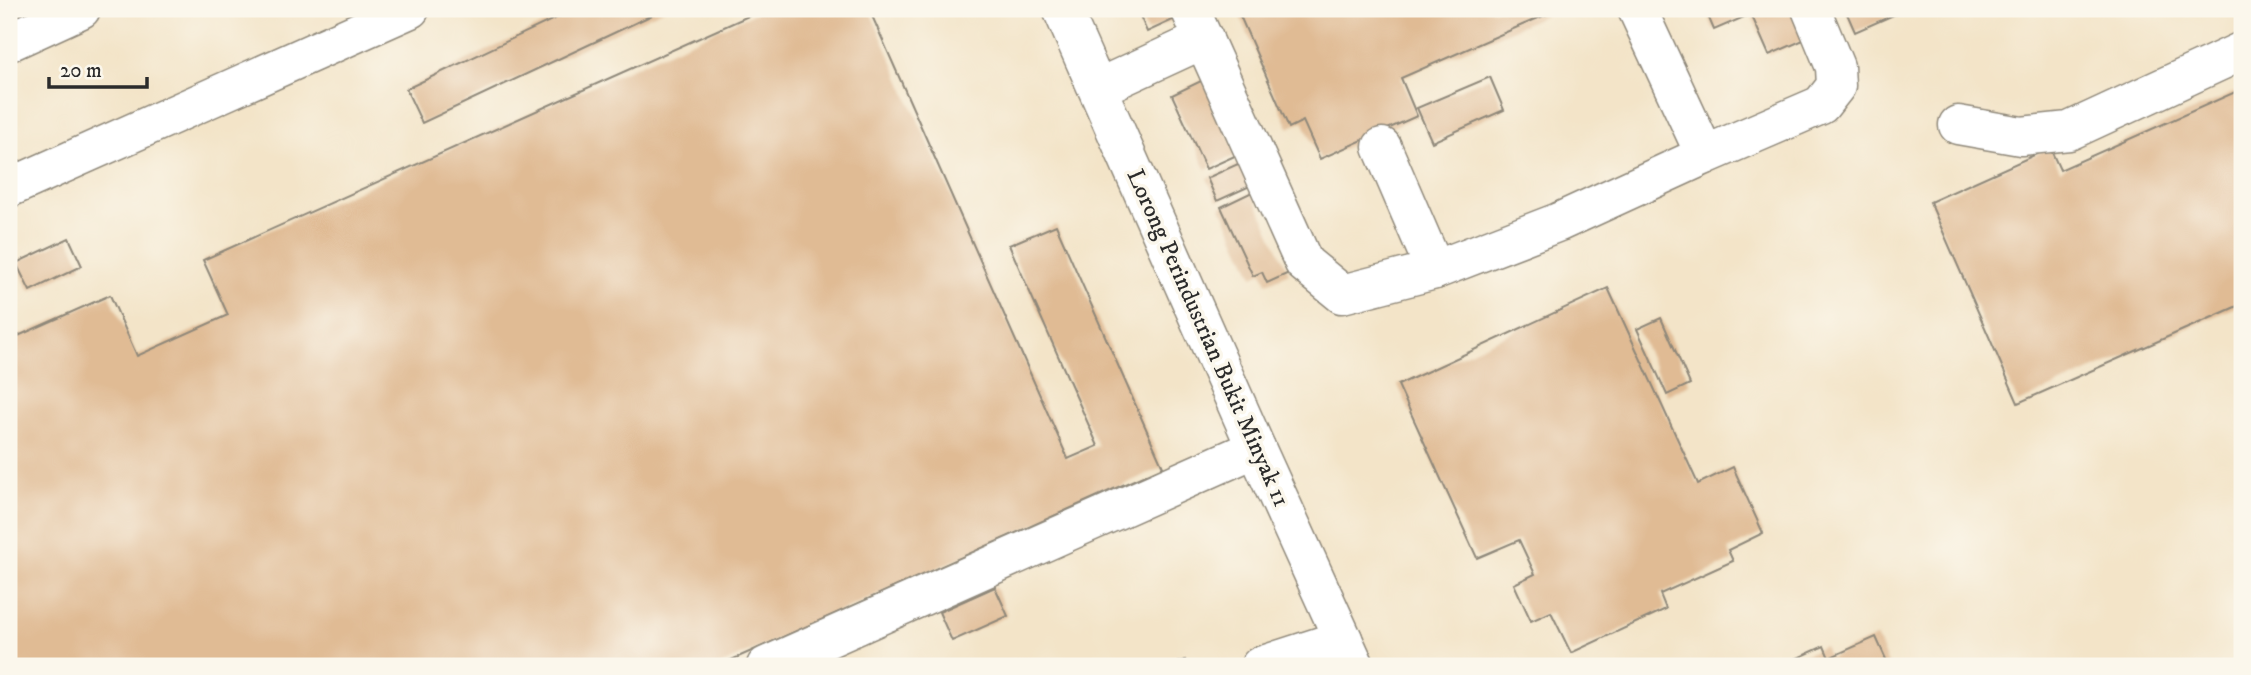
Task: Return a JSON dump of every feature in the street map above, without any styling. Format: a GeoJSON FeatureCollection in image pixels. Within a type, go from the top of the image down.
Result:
{"type":"FeatureCollection","features":[{"type":"Feature","properties":{"kind":"street"},"geometry":{"type":"LineString","coordinates":[[9,188],[410,9]]}},
{"type":"Feature","properties":{"kind":"street","name":"Lorong Perindustrian Bukit Minyak 11"},"geometry":{"type":"LineString","coordinates":[[1062,9],[1349,653]]}},
{"type":"Feature","properties":{"kind":"street"},"geometry":{"type":"LineString","coordinates":[[1637,9],[1705,155]]}},
{"type":"Feature","properties":{"kind":"street"},"geometry":{"type":"LineString","coordinates":[[1098,88],[1197,24],[1304,263],[1342,294],[1435,270],[1559,222],[1821,105],[1836,86],[1835,67],[1811,9]]}},
{"type":"Feature","properties":{"kind":"street"},"geometry":{"type":"LineString","coordinates":[[9,42],[66,12]]}},
{"type":"Feature","properties":{"kind":"street"},"geometry":{"type":"LineString","coordinates":[[1958,125],[2021,136],[2069,131],[2242,51]]}},
{"type":"Feature","properties":{"kind":"street"},"geometry":{"type":"LineString","coordinates":[[1382,147],[1435,270]]}},
{"type":"Feature","properties":{"kind":"street"},"geometry":{"type":"LineString","coordinates":[[766,666],[1256,448]]}},
{"type":"Feature","properties":{"kind":"street"},"geometry":{"type":"LineString","coordinates":[[1260,666],[1349,653]]}},
{"type":"Feature","properties":{"kind":"building"},"geometry":{"type":"Polygon","coordinates":[[[575,9],[665,9],[422,123],[406,89],[575,9]]]}},
{"type":"Feature","properties":{"kind":"building"},"geometry":{"type":"Polygon","coordinates":[[[764,9],[869,9],[1068,459],[1098,446],[1009,245],[1056,225],[1163,467],[718,666],[9,666],[9,340],[110,295],[137,356],[228,315],[203,260],[764,9]]]}},
{"type":"Feature","properties":{"kind":"building"},"geometry":{"type":"Polygon","coordinates":[[[1137,9],[1170,9],[1175,19],[1147,32],[1137,9]]]}},
{"type":"Feature","properties":{"kind":"building"},"geometry":{"type":"Polygon","coordinates":[[[1237,9],[1559,9],[1401,78],[1417,116],[1320,159],[1303,121],[1289,128],[1237,9]]]}},
{"type":"Feature","properties":{"kind":"building"},"geometry":{"type":"Polygon","coordinates":[[[1705,9],[1749,9],[1751,14],[1714,30],[1705,9]]]}},
{"type":"Feature","properties":{"kind":"building"},"geometry":{"type":"Polygon","coordinates":[[[1763,9],[1795,9],[1808,38],[1769,55],[1751,14],[1763,9]]]}},
{"type":"Feature","properties":{"kind":"building"},"geometry":{"type":"Polygon","coordinates":[[[1845,9],[1907,9],[1855,32],[1845,9]]]}},
{"type":"Feature","properties":{"kind":"building"},"geometry":{"type":"Polygon","coordinates":[[[1490,77],[1504,110],[1432,142],[1417,108],[1490,77]]]}},
{"type":"Feature","properties":{"kind":"building"},"geometry":{"type":"Polygon","coordinates":[[[1203,80],[1237,155],[1206,169],[1172,95],[1203,80]]]}},
{"type":"Feature","properties":{"kind":"building"},"geometry":{"type":"Polygon","coordinates":[[[2242,89],[2242,304],[2018,403],[1930,202],[2050,148],[2060,170],[2242,89]]]}},
{"type":"Feature","properties":{"kind":"building"},"geometry":{"type":"Polygon","coordinates":[[[1240,163],[1250,186],[1217,201],[1207,178],[1240,163]]]}},
{"type":"Feature","properties":{"kind":"building"},"geometry":{"type":"Polygon","coordinates":[[[1252,192],[1289,273],[1267,283],[1262,272],[1253,276],[1221,207],[1252,192]]]}},
{"type":"Feature","properties":{"kind":"building"},"geometry":{"type":"Polygon","coordinates":[[[69,238],[82,266],[30,291],[16,263],[69,238]]]}},
{"type":"Feature","properties":{"kind":"building"},"geometry":{"type":"Polygon","coordinates":[[[1608,288],[1698,484],[1733,467],[1763,533],[1728,550],[1733,561],[1660,594],[1666,609],[1571,653],[1551,612],[1531,621],[1514,584],[1535,574],[1519,540],[1477,558],[1398,385],[1608,288]]]}},
{"type":"Feature","properties":{"kind":"building"},"geometry":{"type":"Polygon","coordinates":[[[1661,318],[1690,384],[1667,395],[1637,329],[1661,318]]]}},
{"type":"Feature","properties":{"kind":"building"},"geometry":{"type":"Polygon","coordinates":[[[995,587],[1008,616],[952,641],[939,612],[995,587]]]}},
{"type":"Feature","properties":{"kind":"building"},"geometry":{"type":"Polygon","coordinates":[[[1876,637],[1889,666],[1780,666],[1824,646],[1829,658],[1876,637]]]}},
{"type":"Feature","properties":{"kind":"building"},"geometry":{"type":"Polygon","coordinates":[[[1185,660],[1188,666],[1170,666],[1185,660]]]}}]}
